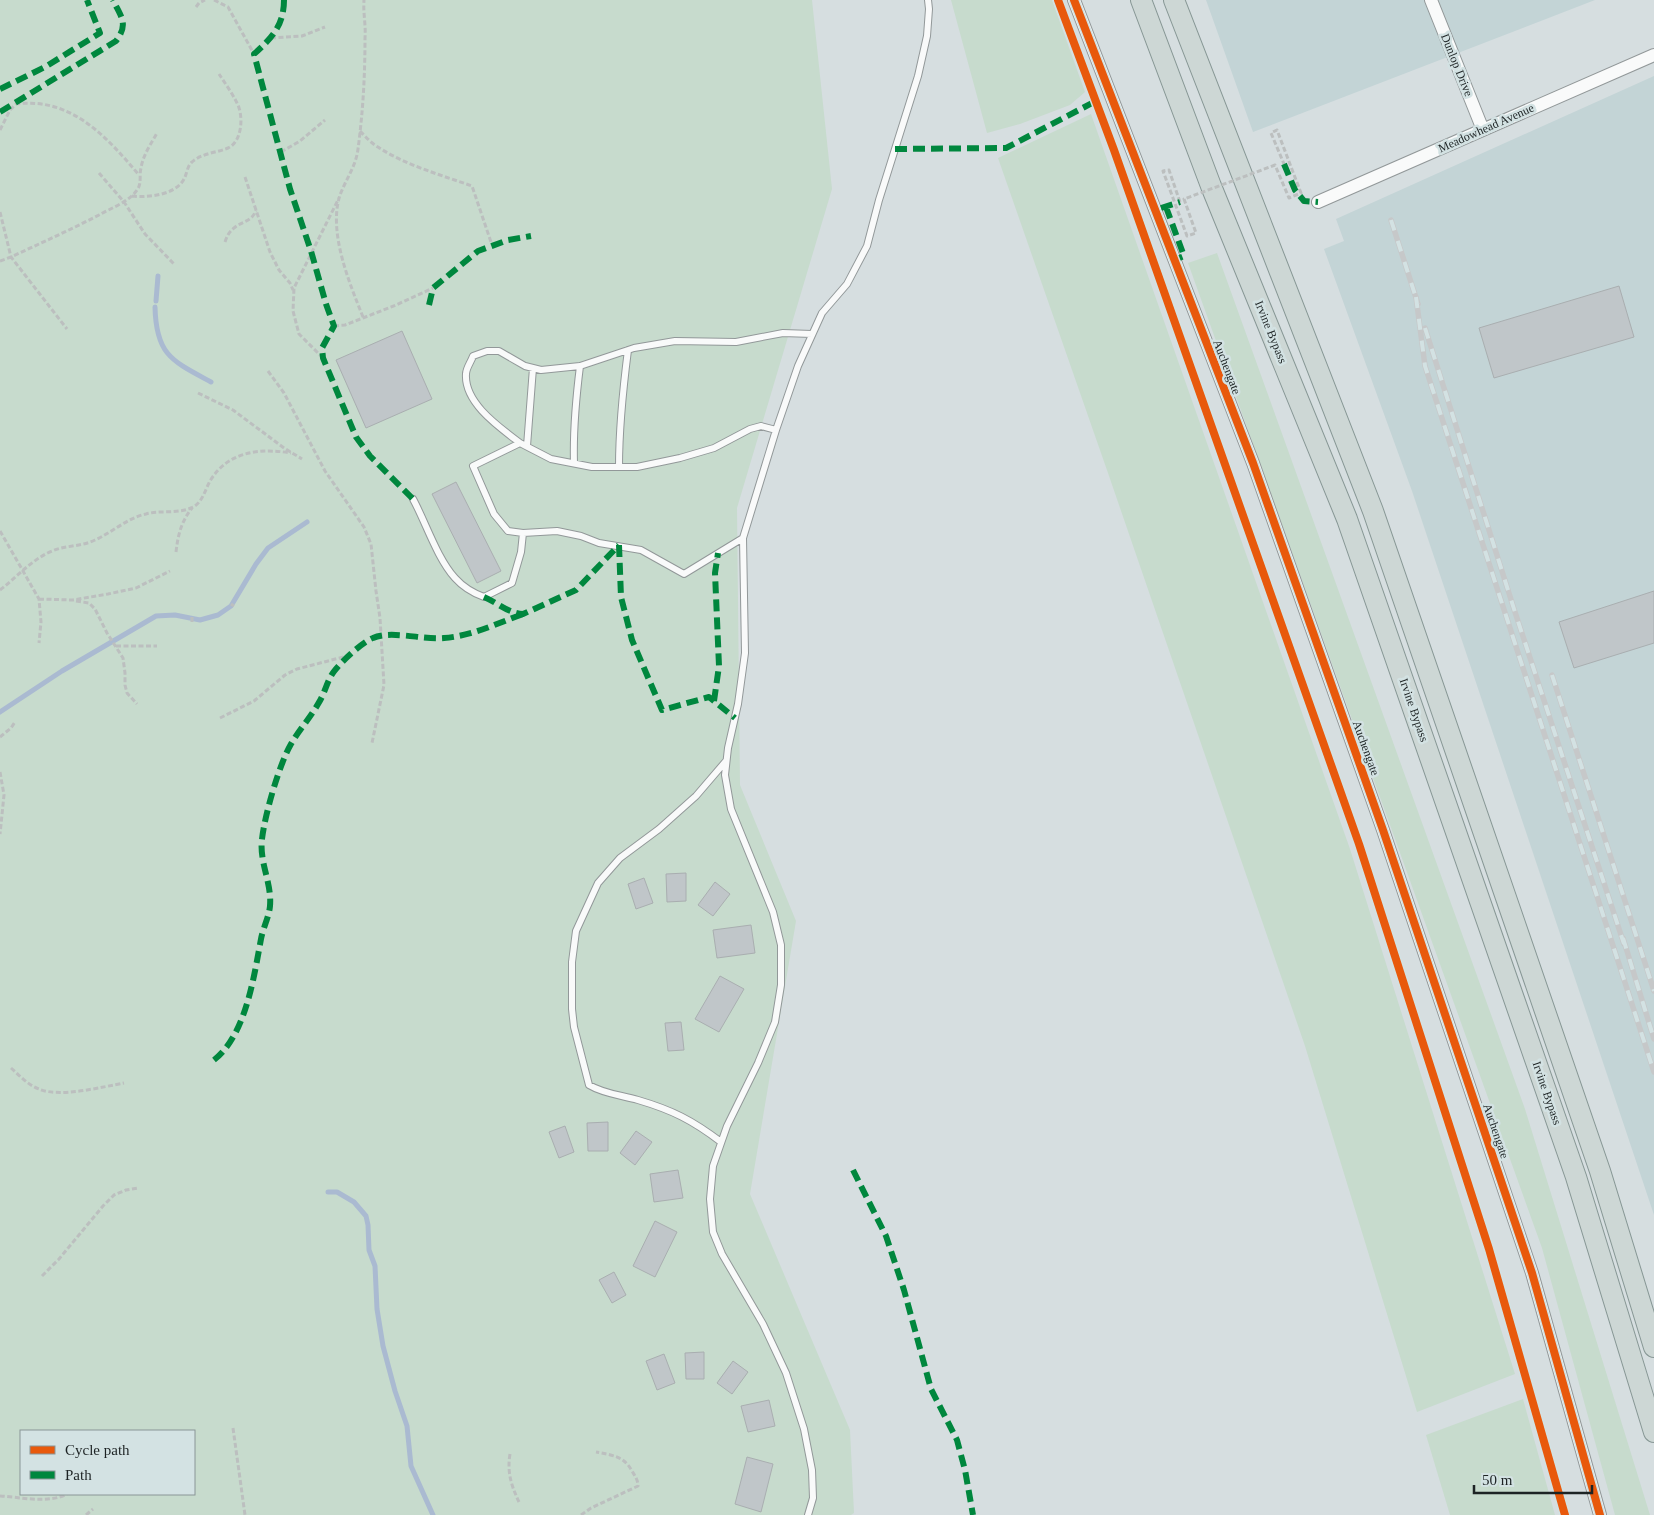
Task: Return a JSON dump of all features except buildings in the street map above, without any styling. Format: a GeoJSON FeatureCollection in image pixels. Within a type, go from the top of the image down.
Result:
{"type":"FeatureCollection","features":[{"type":"Feature","properties":{"kind":"highway","name":"Irvine Bypass"},"geometry":{"type":"LineString","coordinates":[[1141,0],[1211,186],[1347,518],[1576,1177],[1654,1432]]}},
{"type":"Feature","properties":{"kind":"highway","name":"Irvine Bypass"},"geometry":{"type":"LineString","coordinates":[[1174,0],[1373,511],[1600,1172],[1654,1347]]}},
{"type":"Feature","properties":{"kind":"street","name":"Auchengate"},"geometry":{"type":"LineString","coordinates":[[1074,0],[1252,463],[1383,830],[1532,1273],[1600,1515]]}},
{"type":"Feature","properties":{"kind":"street","name":"Dunlop Drive"},"geometry":{"type":"LineString","coordinates":[[1431,0],[1483,130]]}},
{"type":"Feature","properties":{"kind":"street","name":"Meadowhead Avenue"},"geometry":{"type":"LineString","coordinates":[[1318,202],[1654,54]]}},
{"type":"Feature","properties":{"kind":"lane"},"geometry":{"type":"LineString","coordinates":[[808,1515],[813,1498],[812,1470],[804,1429],[789,1382],[764,1324],[722,1254],[713,1232],[710,1199],[713,1166],[727,1126],[758,1063],[775,1022],[781,984],[781,945],[773,912],[731,809],[725,775],[745,653],[743,538],[798,366],[822,313],[847,284],[867,246],[879,200],[918,76],[927,36],[928,0]]}},
{"type":"Feature","properties":{"kind":"lane"},"geometry":{"type":"LineString","coordinates":[[776,430],[761,426],[750,429],[714,448],[680,458],[637,467],[592,467],[551,459],[523,444],[496,424],[475,403],[467,389],[466,372],[473,356],[487,352],[499,352],[525,366],[541,370],[580,366],[628,350],[674,341],[736,342],[783,333],[812,334]]}},
{"type":"Feature","properties":{"kind":"lane"},"geometry":{"type":"LineString","coordinates":[[619,467],[622,398],[628,350]]}},
{"type":"Feature","properties":{"kind":"lane"},"geometry":{"type":"LineString","coordinates":[[574,463],[574,430],[580,366]]}},
{"type":"Feature","properties":{"kind":"lane"},"geometry":{"type":"LineString","coordinates":[[523,444],[533,368]]}},
{"type":"Feature","properties":{"kind":"lane"},"geometry":{"type":"LineString","coordinates":[[523,444],[473,466],[494,514],[508,531],[523,533],[557,531],[581,536],[599,543],[641,550],[684,574],[743,538]]}},
{"type":"Feature","properties":{"kind":"lane"},"geometry":{"type":"LineString","coordinates":[[413,499],[443,559],[455,578],[484,598],[512,583],[521,552],[523,533]]}},
{"type":"Feature","properties":{"kind":"lane"},"geometry":{"type":"LineString","coordinates":[[721,1142],[698,1125],[670,1110],[598,1090],[589,1085],[574,1027],[572,962],[576,932],[598,883],[620,858],[659,829],[696,796],[727,760]]}},
{"type":"Feature","properties":{"kind":"path"},"geometry":{"type":"LineString","coordinates":[[196,7],[199,2],[204,0]]}},
{"type":"Feature","properties":{"kind":"path"},"geometry":{"type":"LineString","coordinates":[[214,0],[228,7],[254,54]]}},
{"type":"Feature","properties":{"kind":"path"},"geometry":{"type":"LineString","coordinates":[[323,358],[299,334],[292,312],[293,292],[311,251],[353,168],[358,152],[365,68],[364,0]]}},
{"type":"Feature","properties":{"kind":"path"},"geometry":{"type":"LineString","coordinates":[[271,38],[302,36],[325,27]]}},
{"type":"Feature","properties":{"kind":"path"},"geometry":{"type":"LineString","coordinates":[[132,196],[142,198],[155,196],[176,188],[183,181],[190,164],[206,154],[230,147],[236,142],[240,132],[238,105],[219,74]]}},
{"type":"Feature","properties":{"kind":"path"},"geometry":{"type":"LineString","coordinates":[[0,130],[10,110],[16,104],[39,103],[58,108],[78,116],[98,131],[139,176]]}},
{"type":"Feature","properties":{"kind":"path"},"geometry":{"type":"LineString","coordinates":[[281,152],[325,120]]}},
{"type":"Feature","properties":{"kind":"path"},"geometry":{"type":"LineString","coordinates":[[1180,202],[1169,170],[1163,171],[1187,236],[1196,232],[1184,199],[1275,165],[1289,198],[1301,193],[1277,130],[1271,133],[1284,164]]}},
{"type":"Feature","properties":{"kind":"path"},"geometry":{"type":"LineString","coordinates":[[360,131],[377,147],[390,154],[425,170],[472,186],[492,245]]}},
{"type":"Feature","properties":{"kind":"path"},"geometry":{"type":"LineString","coordinates":[[0,261],[124,202],[132,196],[140,185],[141,165],[157,133]]}},
{"type":"Feature","properties":{"kind":"path"},"geometry":{"type":"LineString","coordinates":[[99,174],[124,202],[145,234],[174,264]]}},
{"type":"Feature","properties":{"kind":"path"},"geometry":{"type":"LineString","coordinates":[[245,177],[270,252],[279,270],[290,283],[293,292]]}},
{"type":"Feature","properties":{"kind":"path"},"geometry":{"type":"LineString","coordinates":[[340,195],[337,214],[339,247],[362,317]]}},
{"type":"Feature","properties":{"kind":"path"},"geometry":{"type":"LineString","coordinates":[[225,242],[229,233],[236,226],[248,221],[257,210]]}},
{"type":"Feature","properties":{"kind":"path"},"geometry":{"type":"LineString","coordinates":[[0,212],[11,257],[67,329]]}},
{"type":"Feature","properties":{"kind":"path"},"geometry":{"type":"LineString","coordinates":[[334,326],[345,325],[433,288]]}},
{"type":"Feature","properties":{"kind":"path"},"geometry":{"type":"LineString","coordinates":[[268,371],[284,392],[324,472],[364,527],[371,544],[380,618],[384,685],[372,743]]}},
{"type":"Feature","properties":{"kind":"path"},"geometry":{"type":"LineString","coordinates":[[198,393],[233,410],[302,459]]}},
{"type":"Feature","properties":{"kind":"path"},"geometry":{"type":"LineString","coordinates":[[176,552],[182,523],[199,502],[220,467],[230,459],[243,453],[269,451],[291,453]]}},
{"type":"Feature","properties":{"kind":"path"},"geometry":{"type":"LineString","coordinates":[[0,590],[23,569],[51,552],[70,545],[82,545],[94,541],[130,520],[145,514],[193,508]]}},
{"type":"Feature","properties":{"kind":"path"},"geometry":{"type":"LineString","coordinates":[[0,530],[39,599],[41,622],[39,643]]}},
{"type":"Feature","properties":{"kind":"path"},"geometry":{"type":"LineString","coordinates":[[72,600],[136,588],[170,571]]}},
{"type":"Feature","properties":{"kind":"path"},"geometry":{"type":"LineString","coordinates":[[39,599],[72,600],[89,603],[95,609],[123,658],[127,693],[137,704]]}},
{"type":"Feature","properties":{"kind":"path"},"geometry":{"type":"LineString","coordinates":[[116,646],[157,646]]}},
{"type":"Feature","properties":{"kind":"path"},"geometry":{"type":"LineString","coordinates":[[220,718],[254,701],[285,675],[296,669],[350,655]]}},
{"type":"Feature","properties":{"kind":"path"},"geometry":{"type":"LineString","coordinates":[[0,737],[15,722]]}},
{"type":"Feature","properties":{"kind":"path"},"geometry":{"type":"LineString","coordinates":[[0,772],[4,795],[0,834]]}},
{"type":"Feature","properties":{"kind":"path"},"geometry":{"type":"LineString","coordinates":[[11,1068],[25,1081],[40,1090],[74,1092],[124,1083]]}},
{"type":"Feature","properties":{"kind":"path"},"geometry":{"type":"LineString","coordinates":[[42,1276],[59,1259],[103,1206],[114,1196],[126,1190],[138,1188]]}},
{"type":"Feature","properties":{"kind":"path"},"geometry":{"type":"LineString","coordinates":[[234,1428],[245,1515]]}},
{"type":"Feature","properties":{"kind":"path"},"geometry":{"type":"LineString","coordinates":[[581,1515],[591,1508],[638,1486],[638,1481],[626,1461],[612,1455],[596,1452]]}},
{"type":"Feature","properties":{"kind":"path"},"geometry":{"type":"LineString","coordinates":[[510,1454],[509,1475],[512,1488],[520,1502]]}},
{"type":"Feature","properties":{"kind":"path"},"geometry":{"type":"LineString","coordinates":[[0,1496],[41,1499],[64,1495]]}},
{"type":"Feature","properties":{"kind":"path"},"geometry":{"type":"LineString","coordinates":[[86,1515],[93,1509]]}},
{"type":"Feature","properties":{"kind":"shaded area"},"geometry":{"type":"Polygon","coordinates":[[[1206,0],[1595,0],[1253,132],[1206,0]]]}},
{"type":"Feature","properties":{"kind":"shaded area"},"geometry":{"type":"Polygon","coordinates":[[[1654,76],[1654,1215],[1412,491],[1324,249],[1344,241],[1336,219],[1654,76]]]}},
{"type":"Feature","properties":{"kind":"green space"},"geometry":{"type":"Polygon","coordinates":[[[0,0],[812,0],[832,189],[737,508],[740,785],[796,921],[750,1194],[850,1430],[854,1513],[851,1515],[0,1515],[0,0]]]}},
{"type":"Feature","properties":{"kind":"green space"},"geometry":{"type":"Polygon","coordinates":[[[951,0],[1052,0],[1085,92],[1070,105],[1020,124],[987,133],[951,0]]]}},
{"type":"Feature","properties":{"kind":"green space"},"geometry":{"type":"Polygon","coordinates":[[[1091,114],[1350,849],[1515,1374],[1417,1412],[1305,1046],[998,158],[1091,114]]]}},
{"type":"Feature","properties":{"kind":"green space"},"geometry":{"type":"Polygon","coordinates":[[[1217,253],[1525,1109],[1650,1515],[1615,1515],[1542,1248],[1188,263],[1217,253]]]}},
{"type":"Feature","properties":{"kind":"green space"},"geometry":{"type":"Polygon","coordinates":[[[1523,1399],[1555,1515],[1450,1515],[1426,1435],[1523,1399]]]}},
{"type":"Feature","properties":{"kind":"waterway"},"geometry":{"type":"LineString","coordinates":[[156,301],[158,276]]}},
{"type":"Feature","properties":{"kind":"waterway"},"geometry":{"type":"LineString","coordinates":[[155,307],[159,336],[169,355],[176,362],[211,382]]}},
{"type":"Feature","properties":{"kind":"waterway"},"geometry":{"type":"LineString","coordinates":[[0,712],[62,671],[156,616],[175,615],[200,620],[218,615],[231,606],[256,564],[268,548],[307,522]]}},
{"type":"Feature","properties":{"kind":"waterway"},"geometry":{"type":"LineString","coordinates":[[328,1192],[337,1192],[354,1202],[366,1216],[369,1250],[375,1266],[377,1309],[383,1346],[407,1426],[411,1466],[433,1515]]}},
{"type":"Feature","properties":{"kind":"railway"},"geometry":{"type":"LineString","coordinates":[[1391,220],[1418,304]]}},
{"type":"Feature","properties":{"kind":"railway"},"geometry":{"type":"LineString","coordinates":[[1416,297],[1425,366],[1654,1072]]}},
{"type":"Feature","properties":{"kind":"railway"},"geometry":{"type":"LineString","coordinates":[[1425,328],[1514,609],[1624,944]]}},
{"type":"Feature","properties":{"kind":"railway"},"geometry":{"type":"LineString","coordinates":[[1552,675],[1654,991]]}},
{"type":"Feature","properties":{"kind":"railway"},"geometry":{"type":"LineString","coordinates":[[1623,938],[1654,1039]]}},
{"type":"Feature","properties":{"kind":"marked path"},"geometry":{"type":"LineString","coordinates":[[0,89],[45,67],[100,33],[87,0]]}},
{"type":"Feature","properties":{"kind":"marked path"},"geometry":{"type":"LineString","coordinates":[[0,112],[116,41],[123,25],[113,0]]}},
{"type":"Feature","properties":{"kind":"marked path"},"geometry":{"type":"LineString","coordinates":[[284,0],[282,17],[276,30],[254,54],[290,189],[334,326],[322,348],[323,358],[356,437],[370,456],[413,499]]}},
{"type":"Feature","properties":{"kind":"marked path"},"geometry":{"type":"LineString","coordinates":[[895,149],[1006,148],[1096,101]]}},
{"type":"Feature","properties":{"kind":"marked path"},"geometry":{"type":"LineString","coordinates":[[1284,164],[1295,190],[1304,201],[1318,202]]}},
{"type":"Feature","properties":{"kind":"marked path"},"geometry":{"type":"LineString","coordinates":[[1161,208],[1180,202]]}},
{"type":"Feature","properties":{"kind":"marked path"},"geometry":{"type":"LineString","coordinates":[[1166,207],[1184,256],[1174,260]]}},
{"type":"Feature","properties":{"kind":"marked path"},"geometry":{"type":"LineString","coordinates":[[429,305],[433,288],[478,251],[508,240],[531,236]]}},
{"type":"Feature","properties":{"kind":"marked path"},"geometry":{"type":"LineString","coordinates":[[619,545],[621,597],[632,640],[662,710],[709,697],[735,718]]}},
{"type":"Feature","properties":{"kind":"marked path"},"geometry":{"type":"LineString","coordinates":[[484,597],[508,610],[523,614],[576,590],[619,545]]}},
{"type":"Feature","properties":{"kind":"marked path"},"geometry":{"type":"LineString","coordinates":[[714,701],[719,666],[715,573],[718,553]]}},
{"type":"Feature","properties":{"kind":"marked path"},"geometry":{"type":"LineString","coordinates":[[214,1060],[234,1036],[247,1004],[269,910],[270,897],[262,856],[262,839],[273,790],[286,753],[320,701],[329,679],[356,649],[373,638],[388,635],[436,638],[454,637],[485,629],[523,614]]}},
{"type":"Feature","properties":{"kind":"marked path"},"geometry":{"type":"LineString","coordinates":[[853,1170],[886,1236],[904,1290],[931,1389],[957,1440],[965,1470],[973,1515]]}},
{"type":"Feature","properties":{"kind":"cycle path"},"geometry":{"type":"LineString","coordinates":[[1058,0],[1114,150],[1359,844],[1489,1249],[1565,1515]]}},
{"type":"Feature","properties":{"kind":"cycle path"},"geometry":{"type":"LineString","coordinates":[[1074,0],[1253,463],[1383,830],[1532,1273],[1600,1515]]}}]}
